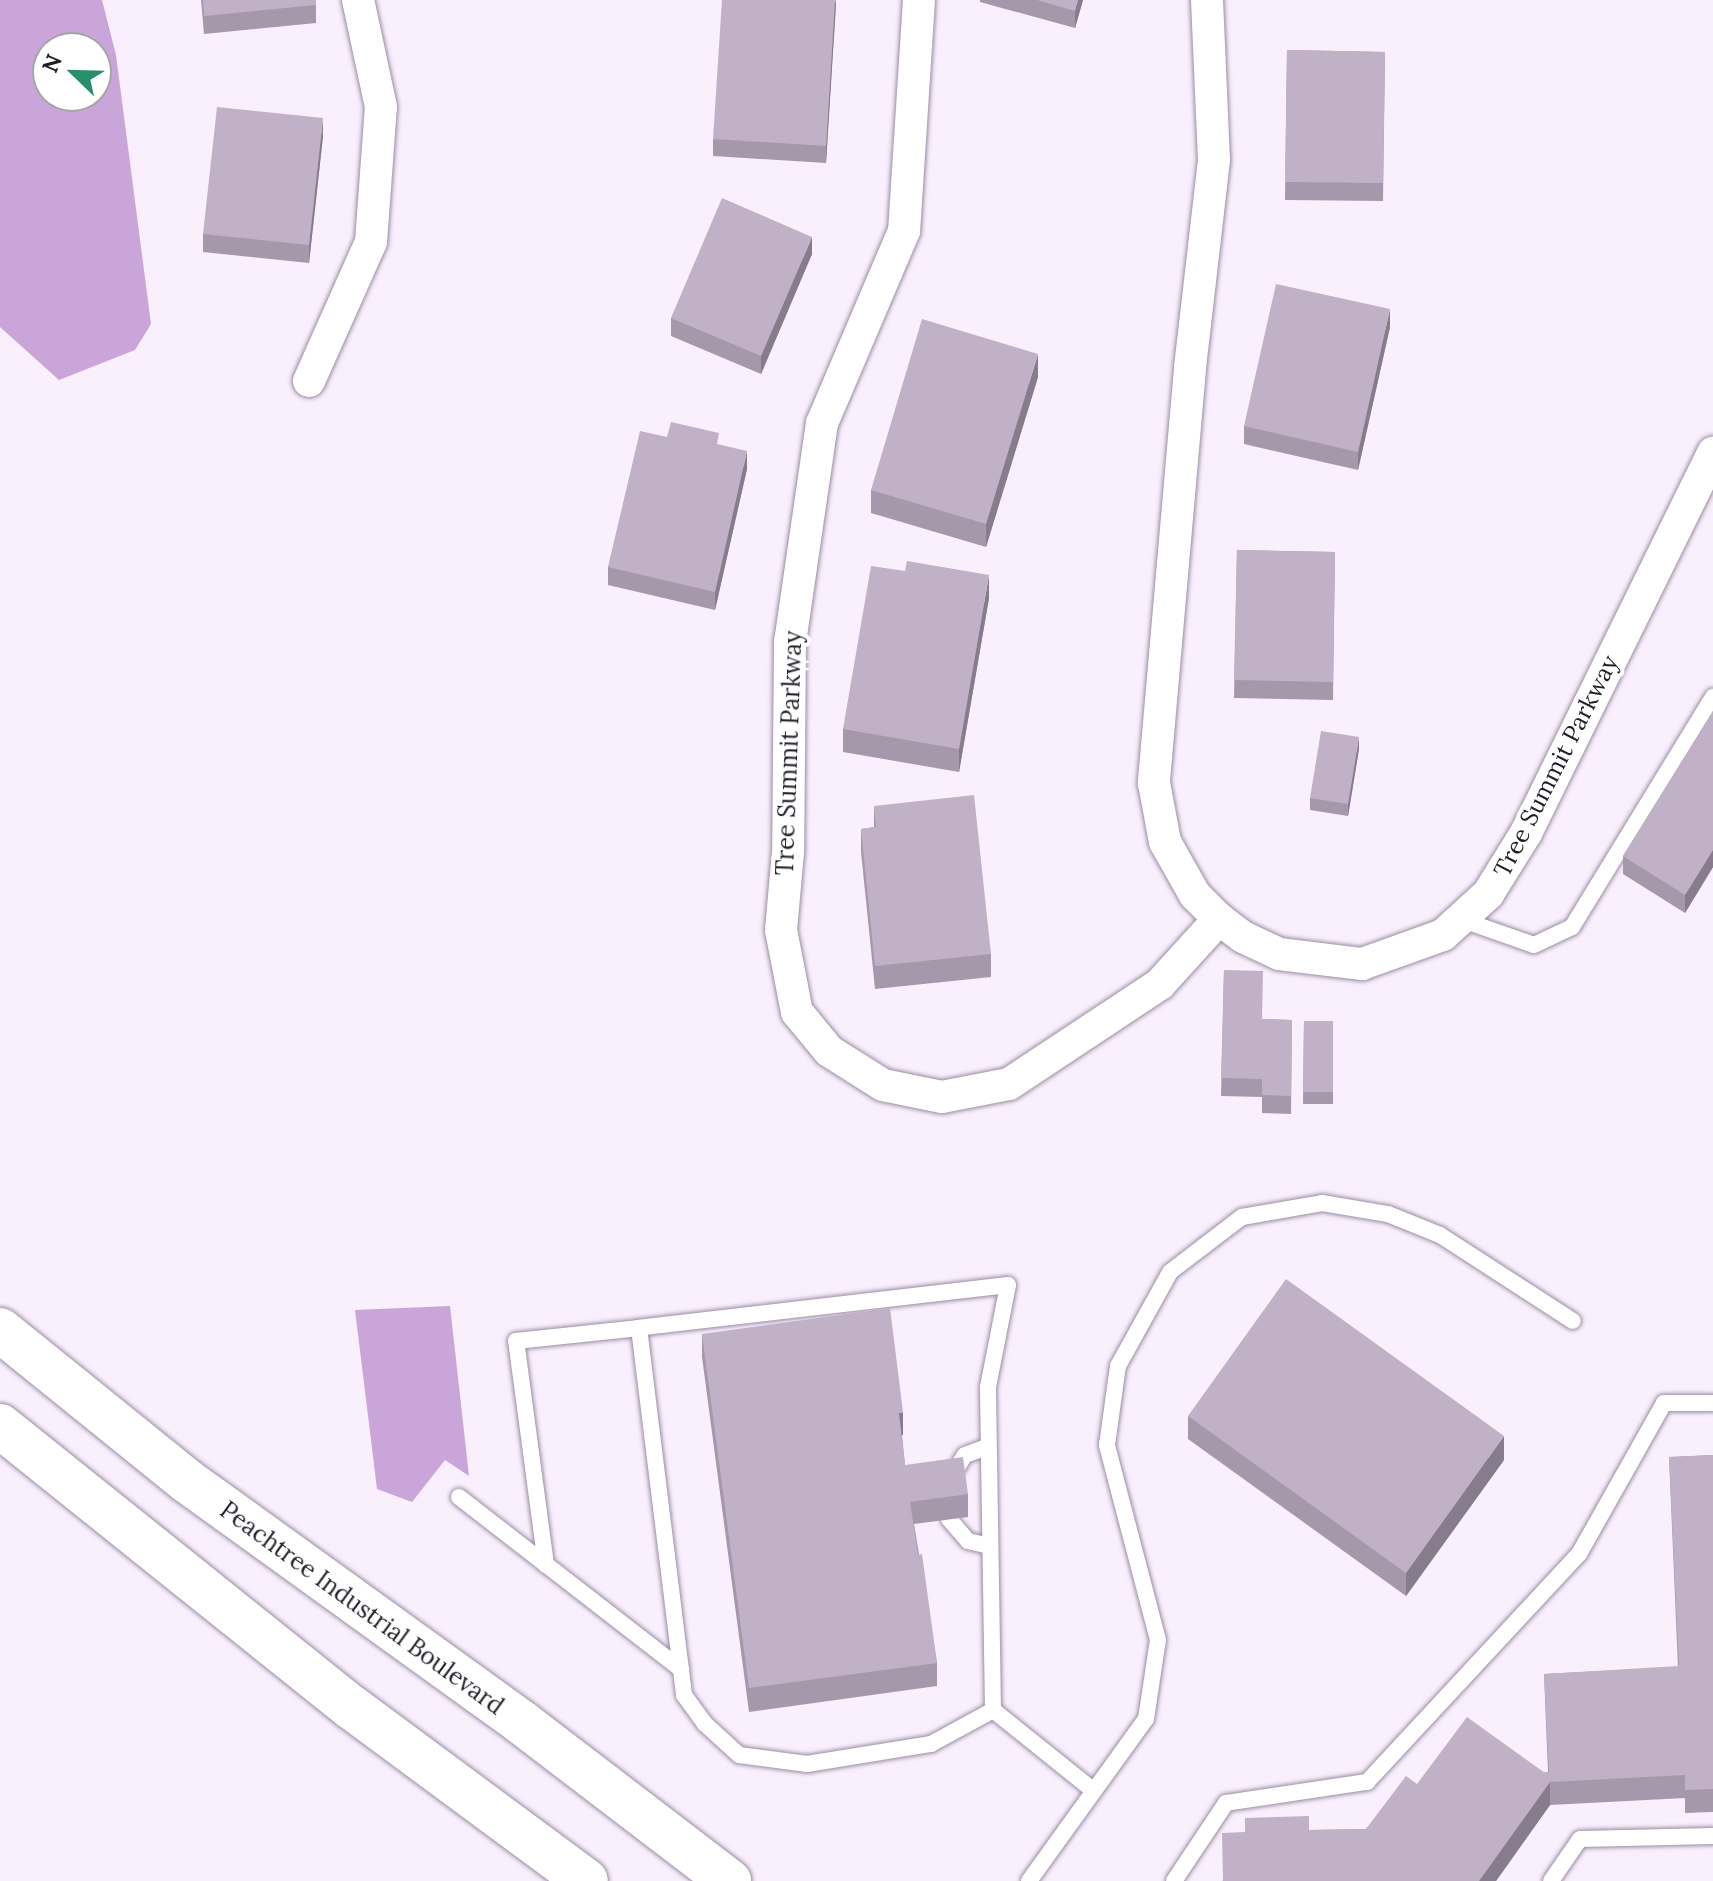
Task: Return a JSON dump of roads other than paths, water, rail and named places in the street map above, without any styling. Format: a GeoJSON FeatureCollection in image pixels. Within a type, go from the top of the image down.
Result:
{"type":"FeatureCollection","features":[{"type":"Feature","properties":{"kind":"highway","name":"Peachtree Industrial Boulevard"},"geometry":{"type":"LineString","coordinates":[[0,1330],[187,1481],[521,1722],[729,1881]]}},
{"type":"Feature","properties":{"kind":"highway"},"geometry":{"type":"LineString","coordinates":[[0,1426],[351,1707],[586,1881]]}},
{"type":"Feature","properties":{"kind":"street"},"geometry":{"type":"LineString","coordinates":[[309,381],[371,242],[381,107],[358,0]]}},
{"type":"Feature","properties":{"kind":"street","name":"Tree Summit Parkway"},"geometry":{"type":"LineString","coordinates":[[919,0],[904,231],[822,423],[790,642],[788,852],[781,930],[797,1012],[829,1051],[883,1085],[942,1097],[1009,1084],[1160,984],[1219,919]]}},
{"type":"Feature","properties":{"kind":"street","name":"Tree Summit Parkway"},"geometry":{"type":"LineString","coordinates":[[1207,0],[1214,160],[1190,369],[1154,783],[1165,842],[1195,895],[1219,919],[1243,937],[1279,954],[1362,964],[1443,935],[1488,894],[1526,833],[1713,453]]}},
{"type":"Feature","properties":{"kind":"lane"},"geometry":{"type":"LineString","coordinates":[[1460,919],[1534,945],[1572,927],[1713,697]]}},
{"type":"Feature","properties":{"kind":"lane"},"geometry":{"type":"LineString","coordinates":[[1029,1881],[1146,1719],[1158,1640],[1107,1445],[1118,1366],[1170,1272],[1242,1217],[1322,1203],[1388,1214],[1440,1235],[1573,1321]]}},
{"type":"Feature","properties":{"kind":"lane"},"geometry":{"type":"LineString","coordinates":[[546,1565],[516,1341],[1008,1285],[988,1387],[993,1710],[1094,1791]]}},
{"type":"Feature","properties":{"kind":"lane"},"geometry":{"type":"LineString","coordinates":[[639,1328],[684,1695],[704,1723],[739,1755],[807,1764],[931,1744],[993,1710]]}},
{"type":"Feature","properties":{"kind":"lane"},"geometry":{"type":"LineString","coordinates":[[1174,1881],[1226,1803],[1367,1782],[1579,1554],[1664,1403],[1713,1403]]}},
{"type":"Feature","properties":{"kind":"lane"},"geometry":{"type":"LineString","coordinates":[[948,1482],[965,1455],[987,1447]]}},
{"type":"Feature","properties":{"kind":"lane"},"geometry":{"type":"LineString","coordinates":[[459,1497],[681,1669]]}},
{"type":"Feature","properties":{"kind":"lane"},"geometry":{"type":"LineString","coordinates":[[949,1519],[968,1541],[989,1546]]}},
{"type":"Feature","properties":{"kind":"lane"},"geometry":{"type":"LineString","coordinates":[[1551,1881],[1580,1839],[1713,1836]]}}]}
